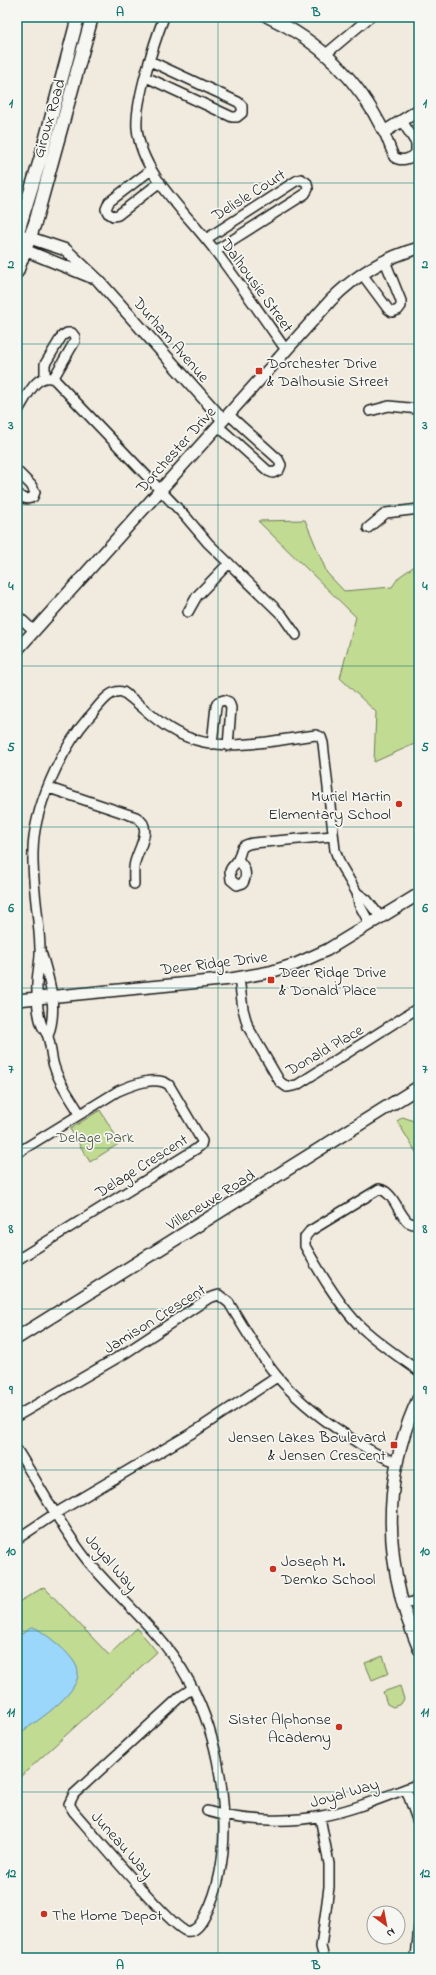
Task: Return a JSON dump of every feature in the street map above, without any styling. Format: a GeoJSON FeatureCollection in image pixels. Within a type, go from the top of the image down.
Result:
{"type":"FeatureCollection","features":[{"type":"Feature","properties":{"kind":"main road","name":"Giroux Road"},"geometry":{"type":"LineString","coordinates":[[17,234],[40,160],[62,71],[78,17]]}},
{"type":"Feature","properties":{"kind":"main road","name":"Giroux Road"},"geometry":{"type":"LineString","coordinates":[[17,272],[22,249],[30,238],[92,17]]}},
{"type":"Feature","properties":{"kind":"main road","name":"Villeneuve Road"},"geometry":{"type":"LineString","coordinates":[[17,1338],[419,1087]]}},
{"type":"Feature","properties":{"kind":"street","name":"Dalhousie Street"},"geometry":{"type":"LineString","coordinates":[[164,17],[150,61],[138,109],[137,129],[143,153],[151,170],[206,239],[286,350]]}},
{"type":"Feature","properties":{"kind":"street"},"geometry":{"type":"LineString","coordinates":[[268,17],[293,30],[326,54],[362,93],[384,132],[394,157],[399,160],[410,158],[416,153],[417,145],[402,121]]}},
{"type":"Feature","properties":{"kind":"street"},"geometry":{"type":"LineString","coordinates":[[326,54],[370,17]]}},
{"type":"Feature","properties":{"kind":"street"},"geometry":{"type":"LineString","coordinates":[[146,77],[232,117],[237,117],[242,113],[242,108],[238,102],[150,61]]}},
{"type":"Feature","properties":{"kind":"street"},"geometry":{"type":"LineString","coordinates":[[384,132],[419,110]]}},
{"type":"Feature","properties":{"kind":"street"},"geometry":{"type":"LineString","coordinates":[[151,170],[109,202],[106,209],[108,213],[113,216],[118,215],[160,182]]}},
{"type":"Feature","properties":{"kind":"street","name":"Delisle Court"},"geometry":{"type":"LineString","coordinates":[[206,239],[296,181],[301,179],[307,183],[309,187],[305,194],[215,251]]}},
{"type":"Feature","properties":{"kind":"street","name":"Durham Avenue"},"geometry":{"type":"LineString","coordinates":[[17,234],[66,250],[98,280],[223,420]]}},
{"type":"Feature","properties":{"kind":"street","name":"Dorchester Drive"},"geometry":{"type":"LineString","coordinates":[[17,650],[331,300],[362,274],[385,261],[419,248]]}},
{"type":"Feature","properties":{"kind":"street","name":"Durham Avenue"},"geometry":{"type":"LineString","coordinates":[[22,249],[98,280]]}},
{"type":"Feature","properties":{"kind":"street"},"geometry":{"type":"LineString","coordinates":[[362,274],[388,309],[392,312],[398,310],[401,306],[401,301],[385,261]]}},
{"type":"Feature","properties":{"kind":"street"},"geometry":{"type":"LineString","coordinates":[[17,412],[37,382],[49,378],[161,490],[208,543],[282,615],[296,634]]}},
{"type":"Feature","properties":{"kind":"street"},"geometry":{"type":"LineString","coordinates":[[370,411],[389,406],[419,409]]}},
{"type":"Feature","properties":{"kind":"street"},"geometry":{"type":"LineString","coordinates":[[223,420],[278,459],[281,465],[279,470],[273,473],[268,471],[223,420]]}},
{"type":"Feature","properties":{"kind":"street"},"geometry":{"type":"LineString","coordinates":[[17,471],[32,485],[35,492],[33,497],[29,499],[23,498],[17,494]]}},
{"type":"Feature","properties":{"kind":"street"},"geometry":{"type":"LineString","coordinates":[[368,528],[386,513],[419,509]]}},
{"type":"Feature","properties":{"kind":"street"},"geometry":{"type":"LineString","coordinates":[[188,612],[197,596],[229,563]]}},
{"type":"Feature","properties":{"kind":"street"},"geometry":{"type":"LineString","coordinates":[[17,615],[34,631]]}},
{"type":"Feature","properties":{"kind":"street"},"geometry":{"type":"LineString","coordinates":[[80,1114],[56,1074],[48,1036],[42,1025],[37,998],[36,989],[40,950],[33,865],[33,839],[40,812],[59,762],[73,737],[108,696],[115,691],[123,692],[170,729],[187,738],[212,744],[246,746],[316,735],[321,738],[323,743],[333,836],[340,864],[357,893],[359,904],[370,924]]}},
{"type":"Feature","properties":{"kind":"street"},"geometry":{"type":"LineString","coordinates":[[212,744],[216,706],[218,702],[224,700],[229,702],[231,708],[228,746]]}},
{"type":"Feature","properties":{"kind":"street"},"geometry":{"type":"LineString","coordinates":[[49,788],[141,820],[144,825],[145,832],[135,861],[134,884]]}},
{"type":"Feature","properties":{"kind":"street"},"geometry":{"type":"LineString","coordinates":[[238,860],[240,851],[247,844],[333,836]]}},
{"type":"Feature","properties":{"kind":"street"},"geometry":{"type":"LineString","coordinates":[[357,893],[367,900],[381,918]]}},
{"type":"Feature","properties":{"kind":"street","name":"Deer Ridge Drive"},"geometry":{"type":"LineString","coordinates":[[17,1000],[239,978],[270,972],[306,960],[336,945],[419,894]]}},
{"type":"Feature","properties":{"kind":"street"},"geometry":{"type":"LineString","coordinates":[[40,950],[53,996],[52,1025],[48,1036]]}},
{"type":"Feature","properties":{"kind":"street","name":"Donald Place"},"geometry":{"type":"LineString","coordinates":[[239,978],[243,1009],[248,1027],[280,1082],[287,1087],[297,1086],[418,1008]]}},
{"type":"Feature","properties":{"kind":"street","name":"Delage Crescent"},"geometry":{"type":"LineString","coordinates":[[17,1153],[80,1114],[126,1088],[146,1082],[162,1082],[171,1089],[200,1136],[202,1143],[190,1153],[17,1260]]}},
{"type":"Feature","properties":{"kind":"street"},"geometry":{"type":"LineString","coordinates":[[419,1222],[413,1224],[408,1222],[388,1194],[384,1190],[379,1189],[310,1231],[304,1240],[305,1246],[350,1315],[374,1338],[419,1371]]}},
{"type":"Feature","properties":{"kind":"street","name":"Jamison Crescent"},"geometry":{"type":"LineString","coordinates":[[17,1416],[113,1361],[209,1298],[216,1296],[221,1296],[227,1301],[277,1377]]}},
{"type":"Feature","properties":{"kind":"street"},"geometry":{"type":"LineString","coordinates":[[17,1540],[56,1513],[168,1448],[277,1377],[308,1407],[330,1424],[372,1452],[397,1462]]}},
{"type":"Feature","properties":{"kind":"street"},"geometry":{"type":"LineString","coordinates":[[419,1397],[408,1423],[397,1462],[392,1504],[392,1534],[395,1570],[403,1604],[419,1649]]}},
{"type":"Feature","properties":{"kind":"street"},"geometry":{"type":"LineString","coordinates":[[17,1450],[56,1513]]}},
{"type":"Feature","properties":{"kind":"street","name":"Joyal Way"},"geometry":{"type":"LineString","coordinates":[[56,1513],[87,1560],[169,1648],[193,1688],[209,1726],[217,1755],[222,1788],[224,1816],[274,1819],[320,1817],[419,1784]]}},
{"type":"Feature","properties":{"kind":"street"},"geometry":{"type":"LineString","coordinates":[[403,1604],[419,1601]]}},
{"type":"Feature","properties":{"kind":"street","name":"Juneau Way"},"geometry":{"type":"LineString","coordinates":[[193,1688],[181,1696],[74,1794],[69,1804],[72,1810],[151,1900],[180,1928],[187,1932],[194,1930],[199,1926],[215,1892],[221,1857],[224,1816]]}},
{"type":"Feature","properties":{"kind":"street"},"geometry":{"type":"LineString","coordinates":[[406,1789],[419,1825]]}},
{"type":"Feature","properties":{"kind":"street"},"geometry":{"type":"LineString","coordinates":[[207,1810],[224,1816]]}},
{"type":"Feature","properties":{"kind":"street"},"geometry":{"type":"LineString","coordinates":[[320,1817],[329,1864],[329,1887],[321,1947],[324,1958]]}},
{"type":"Feature","properties":{"kind":"street"},"geometry":{"type":"LineString","coordinates":[[416,1958],[419,1926]]}},
{"type":"Feature","properties":{"kind":"green space"},"geometry":{"type":"Polygon","coordinates":[[[305,520],[327,573],[344,591],[392,587],[399,577],[419,563],[419,742],[374,762],[376,712],[340,678],[356,617],[258,521],[305,520]]]}},
{"type":"Feature","properties":{"kind":"green space","name":"Delage Park"},"geometry":{"type":"Polygon","coordinates":[[[100,1110],[120,1143],[90,1162],[70,1129],[100,1110]]]}},
{"type":"Feature","properties":{"kind":"green space"},"geometry":{"type":"Polygon","coordinates":[[[403,1117],[419,1123],[419,1157],[397,1121],[403,1117]]]}},
{"type":"Feature","properties":{"kind":"green space"},"geometry":{"type":"Polygon","coordinates":[[[44,1587],[109,1655],[137,1628],[157,1652],[19,1778],[19,1805],[17,1805],[17,1603],[44,1587]]]}},
{"type":"Feature","properties":{"kind":"green space"},"geometry":{"type":"Polygon","coordinates":[[[383,1656],[389,1673],[372,1680],[365,1663],[383,1656]]]}},
{"type":"Feature","properties":{"kind":"green space"},"geometry":{"type":"Polygon","coordinates":[[[400,1686],[404,1699],[401,1704],[393,1707],[387,1704],[383,1692],[400,1686]]]}},
{"type":"Feature","properties":{"kind":"water"},"geometry":{"type":"Polygon","coordinates":[[[31,1628],[36,1628],[47,1636],[61,1647],[73,1660],[78,1672],[77,1681],[72,1690],[54,1708],[17,1735],[17,1637],[31,1628]]]}},
{"type":"Feature","properties":{"kind":"place","name":"Dorchester Drive & Dalhousie Street"},"geometry":{"type":"Point","coordinates":[259,371]}},
{"type":"Feature","properties":{"kind":"place","name":"Muriel Martin Elementary School"},"geometry":{"type":"Point","coordinates":[399,804]}},
{"type":"Feature","properties":{"kind":"place","name":"Deer Ridge Drive & Donald Place"},"geometry":{"type":"Point","coordinates":[271,980]}},
{"type":"Feature","properties":{"kind":"place","name":"Jensen Lakes Boulevard & Jensen Crescent"},"geometry":{"type":"Point","coordinates":[394,1445]}},
{"type":"Feature","properties":{"kind":"place","name":"Joseph M. Demko School"},"geometry":{"type":"Point","coordinates":[273,1569]}},
{"type":"Feature","properties":{"kind":"place","name":"Sister Alphonse Academy"},"geometry":{"type":"Point","coordinates":[339,1727]}},
{"type":"Feature","properties":{"kind":"place","name":"The Home Depot"},"geometry":{"type":"Point","coordinates":[44,1914]}}]}
